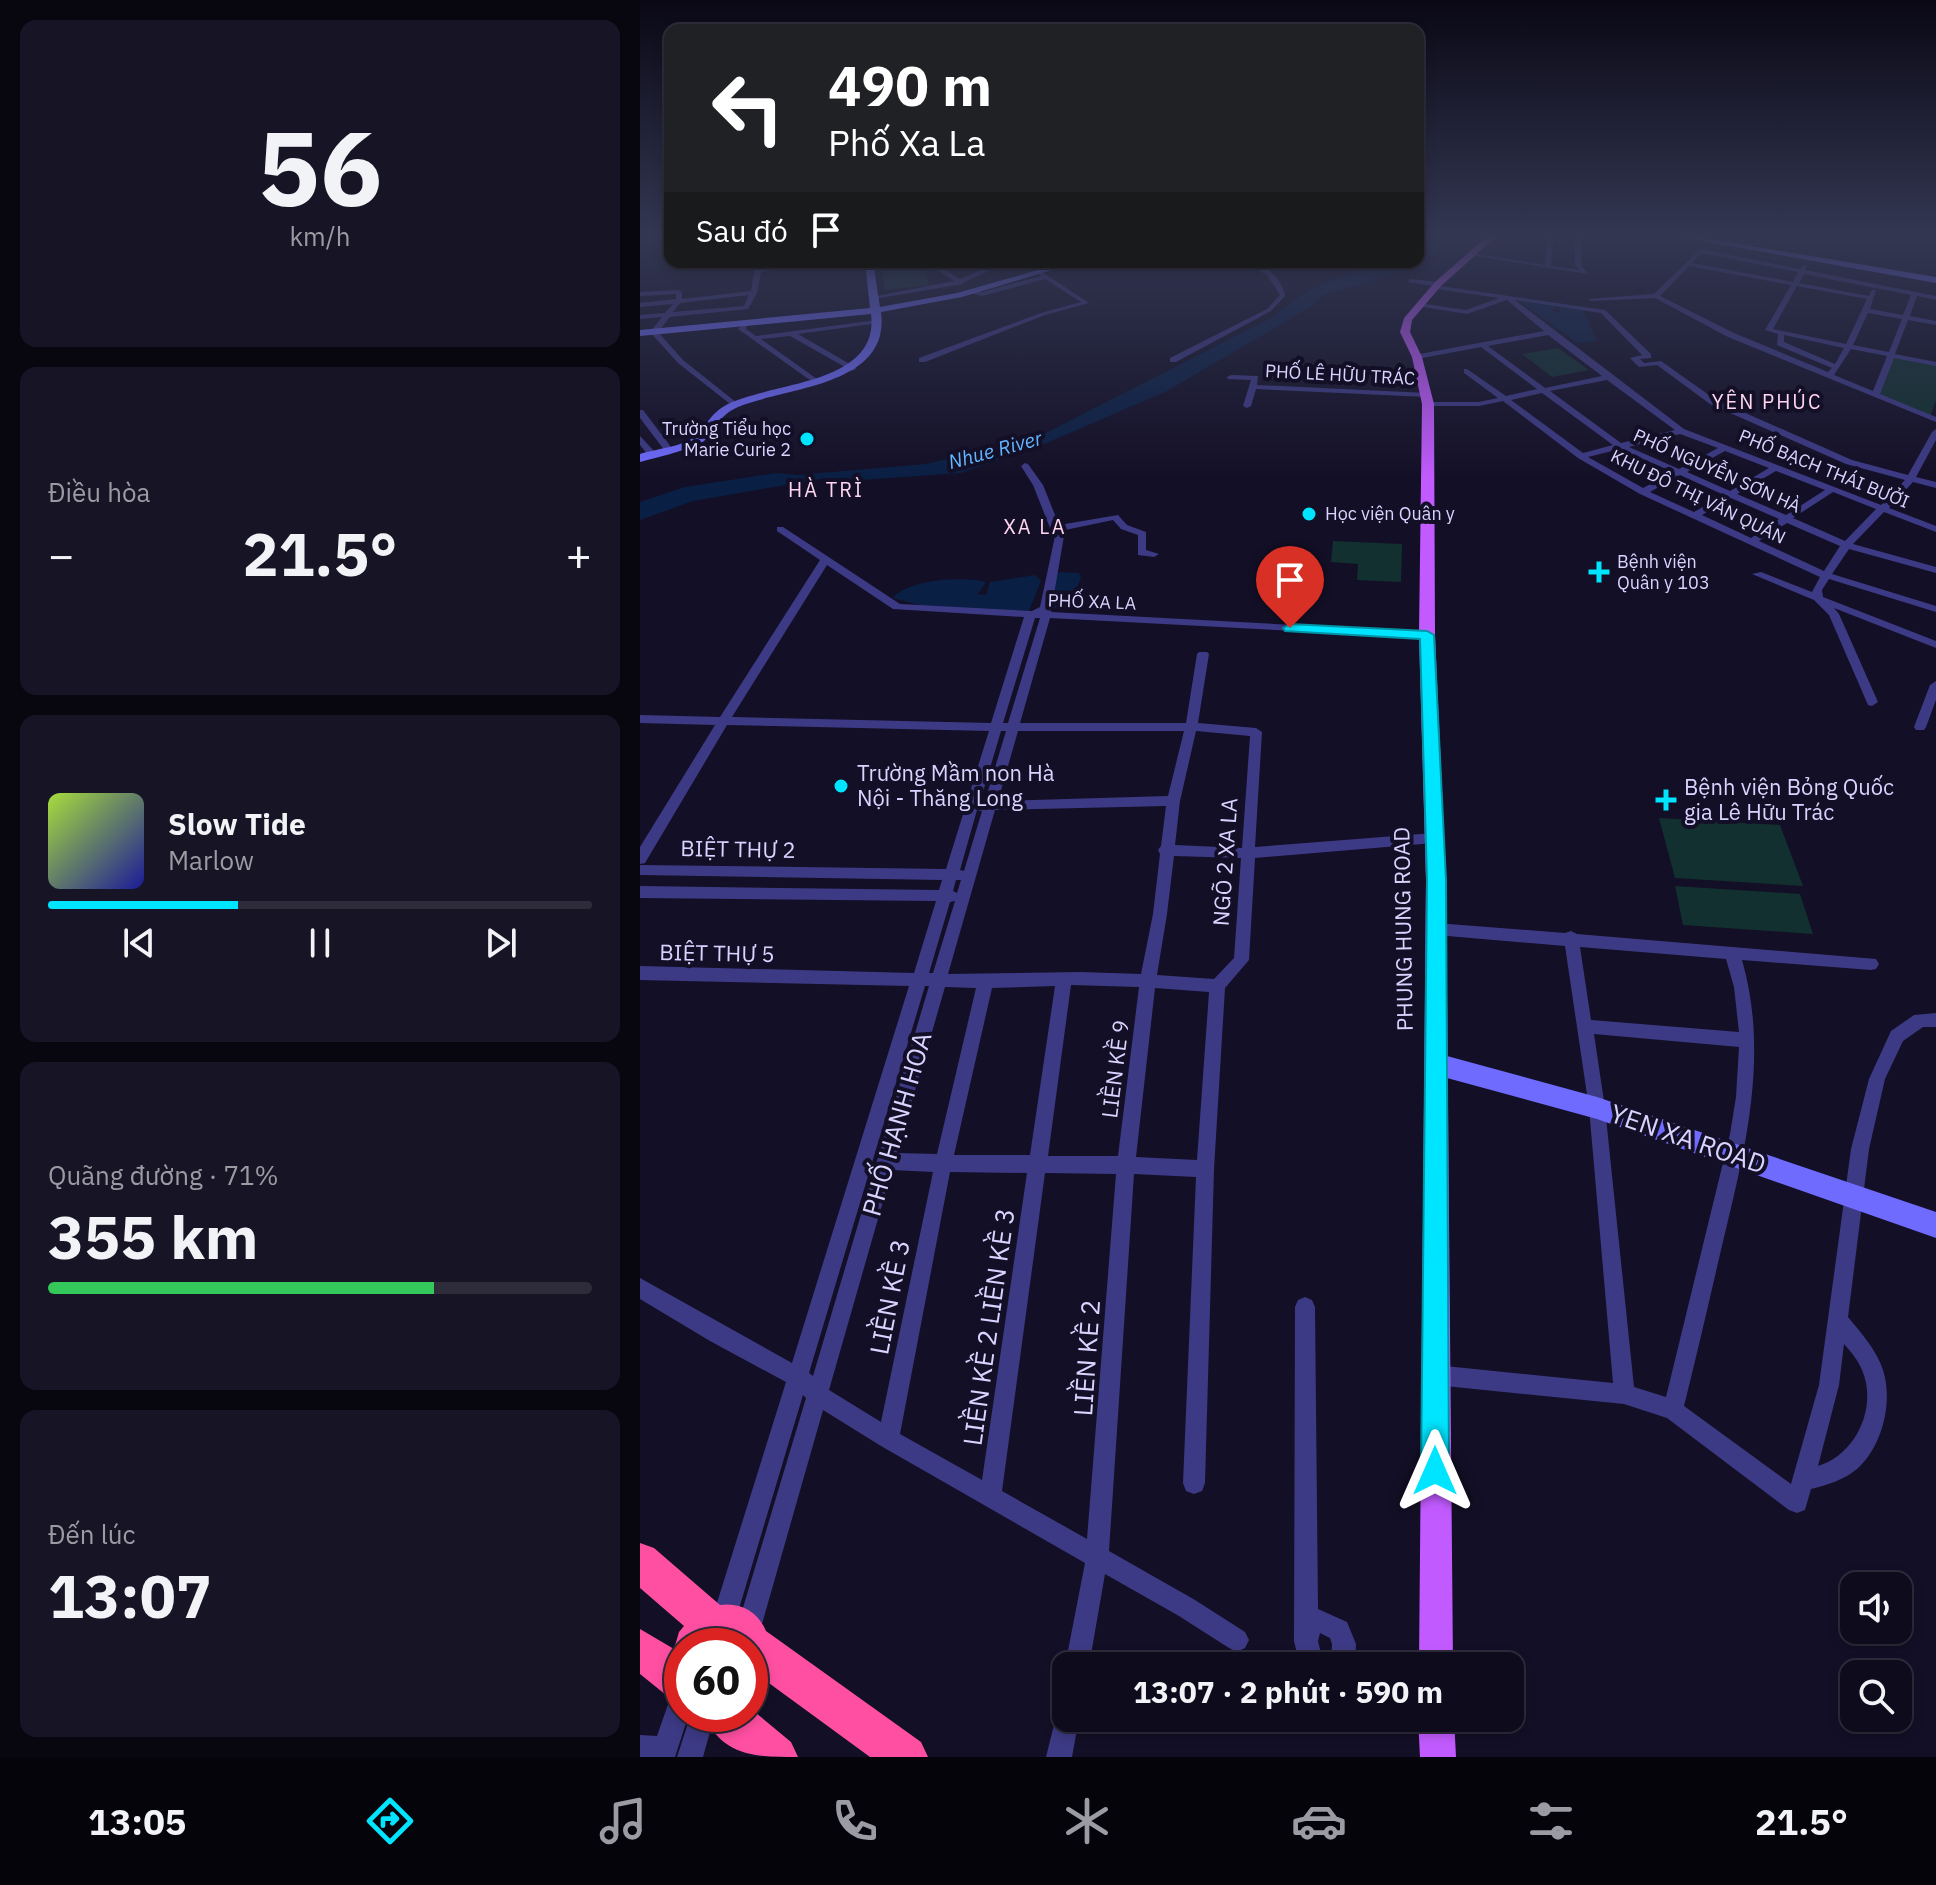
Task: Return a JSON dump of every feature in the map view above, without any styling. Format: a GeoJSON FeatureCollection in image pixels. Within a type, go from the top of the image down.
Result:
{"type":"FeatureCollection","features":[{"type":"Feature","properties":{"kind":"highway"},"geometry":{"type":"LineString","coordinates":[[640,1562],[717,1628]]}},
{"type":"Feature","properties":{"kind":"highway"},"geometry":{"type":"LineString","coordinates":[[640,1649],[664,1666]]}},
{"type":"Feature","properties":{"kind":"highway"},"geometry":{"type":"LineString","coordinates":[[768,1664],[906,1757]]}},
{"type":"Feature","properties":{"kind":"highway"},"geometry":{"type":"LineString","coordinates":[[746,1732],[776,1757]]}},
{"type":"Feature","properties":{"kind":"main road","name":"PHUNG HUNG ROAD"},"geometry":{"type":"LineString","coordinates":[[1410,316],[1405,332],[1417,357],[1427,400],[1427,635],[1436,929],[1436,1652]]}},
{"type":"Feature","properties":{"kind":"main road"},"geometry":{"type":"LineString","coordinates":[[1437,1732],[1438,1757]]}},
{"type":"Feature","properties":{"kind":"street"},"geometry":{"type":"LineString","coordinates":[[640,317],[672,316]]}},
{"type":"Feature","properties":{"kind":"street"},"geometry":{"type":"LineString","coordinates":[[640,333],[745,325],[798,316]]}},
{"type":"Feature","properties":{"kind":"street"},"geometry":{"type":"LineString","coordinates":[[640,439],[646,456],[698,440],[714,417],[734,405],[852,369],[867,351],[877,322],[876,316]]}},
{"type":"Feature","properties":{"kind":"street"},"geometry":{"type":"LineString","coordinates":[[922,360],[1038,316]]}},
{"type":"Feature","properties":{"kind":"street"},"geometry":{"type":"LineString","coordinates":[[1173,360],[1257,316]]}},
{"type":"Feature","properties":{"kind":"street","name":"PHỐ BẠCH THÁI BƯỞI"},"geometry":{"type":"LineString","coordinates":[[1531,316],[1681,431],[1936,529]]}},
{"type":"Feature","properties":{"kind":"street"},"geometry":{"type":"LineString","coordinates":[[1608,316],[1648,356],[1634,358],[1642,365],[1658,363],[1713,402],[1824,452],[1909,480],[1936,485]]}},
{"type":"Feature","properties":{"kind":"street"},"geometry":{"type":"LineString","coordinates":[[1693,316],[1936,420]]}},
{"type":"Feature","properties":{"kind":"street"},"geometry":{"type":"LineString","coordinates":[[1777,316],[1769,330],[1781,334],[1936,364]]}},
{"type":"Feature","properties":{"kind":"street"},"geometry":{"type":"LineString","coordinates":[[1828,376],[1837,367],[1862,316]]}},
{"type":"Feature","properties":{"kind":"street"},"geometry":{"type":"LineString","coordinates":[[1876,394],[1909,316],[1936,321]]}},
{"type":"Feature","properties":{"kind":"street"},"geometry":{"type":"LineString","coordinates":[[654,332],[663,317]]}},
{"type":"Feature","properties":{"kind":"street"},"geometry":{"type":"LineString","coordinates":[[755,338],[877,322]]}},
{"type":"Feature","properties":{"kind":"street"},"geometry":{"type":"LineString","coordinates":[[745,325],[742,329],[814,381]]}},
{"type":"Feature","properties":{"kind":"street"},"geometry":{"type":"LineString","coordinates":[[828,345],[842,327]]}},
{"type":"Feature","properties":{"kind":"street"},"geometry":{"type":"LineString","coordinates":[[654,332],[666,352],[716,387],[734,405]]}},
{"type":"Feature","properties":{"kind":"street"},"geometry":{"type":"LineString","coordinates":[[1417,357],[1551,332]]}},
{"type":"Feature","properties":{"kind":"street"},"geometry":{"type":"LineString","coordinates":[[792,334],[828,345],[852,369]]}},
{"type":"Feature","properties":{"kind":"street"},"geometry":{"type":"LineString","coordinates":[[1781,334],[1780,343],[1837,367]]}},
{"type":"Feature","properties":{"kind":"street","name":"PHỐ NGUYỄN SƠN HÀ"},"geometry":{"type":"LineString","coordinates":[[1482,345],[1618,445],[1846,545],[1936,570]]}},
{"type":"Feature","properties":{"kind":"street","name":"KHU ĐÔ THỊ VĂN QUÁN"},"geometry":{"type":"LineString","coordinates":[[1467,371],[1581,456],[1643,492],[1825,575],[1936,609]]}},
{"type":"Feature","properties":{"kind":"street"},"geometry":{"type":"LineString","coordinates":[[1231,377],[1255,378],[1247,406]]}},
{"type":"Feature","properties":{"kind":"street","name":"PHỐ LÊ HỮU TRÁC"},"geometry":{"type":"LineString","coordinates":[[1253,387],[1479,404],[1608,377]]}},
{"type":"Feature","properties":{"kind":"street"},"geometry":{"type":"LineString","coordinates":[[640,412],[668,449]]}},
{"type":"Feature","properties":{"kind":"street"},"geometry":{"type":"LineString","coordinates":[[1581,456],[1681,431]]}},
{"type":"Feature","properties":{"kind":"street"},"geometry":{"type":"LineString","coordinates":[[1872,702],[1834,614],[1819,601],[1817,590],[1846,545],[1909,480],[1936,432]]}},
{"type":"Feature","properties":{"kind":"street"},"geometry":{"type":"LineString","coordinates":[[1643,492],[1726,447]]}},
{"type":"Feature","properties":{"kind":"street"},"geometry":{"type":"LineString","coordinates":[[1025,466],[1038,485],[1055,528],[1115,517],[1124,527],[1143,534],[1141,553],[1154,554]]}},
{"type":"Feature","properties":{"kind":"street"},"geometry":{"type":"LineString","coordinates":[[1696,515],[1776,467]]}},
{"type":"Feature","properties":{"kind":"street"},"geometry":{"type":"LineString","coordinates":[[1751,542],[1832,489]]}},
{"type":"Feature","properties":{"kind":"street","name":"PHỐ HẠNH HOA"},"geometry":{"type":"LineString","coordinates":[[733,1628],[798,1377],[945,896],[960,875],[1040,613],[1061,528]]}},
{"type":"Feature","properties":{"kind":"street","name":"PHỐ XA LA"},"geometry":{"type":"LineString","coordinates":[[780,529],[897,607],[1427,635]]}},
{"type":"Feature","properties":{"kind":"street"},"geometry":{"type":"LineString","coordinates":[[640,859],[825,560]]}},
{"type":"Feature","properties":{"kind":"street"},"geometry":{"type":"LineString","coordinates":[[1757,574],[1936,645]]}},
{"type":"Feature","properties":{"kind":"street","name":"LIỀN KỀ 9"},"geometry":{"type":"LineString","coordinates":[[1126,1163],[1148,980],[1160,914],[1165,850],[1203,654]]}},
{"type":"Feature","properties":{"kind":"street"},"geometry":{"type":"LineString","coordinates":[[1920,727],[1936,685]]}},
{"type":"Feature","properties":{"kind":"street"},"geometry":{"type":"LineString","coordinates":[[640,719],[1005,727],[1191,727]]}},
{"type":"Feature","properties":{"kind":"street","name":"NGÕ 2 XA LA"},"geometry":{"type":"LineString","coordinates":[[1191,727],[1256,732],[1241,960],[1217,986]]}},
{"type":"Feature","properties":{"kind":"street"},"geometry":{"type":"LineString","coordinates":[[981,806],[1173,801]]}},
{"type":"Feature","properties":{"kind":"street"},"geometry":{"type":"LineString","coordinates":[[1165,850],[1247,853],[1434,838]]}},
{"type":"Feature","properties":{"kind":"street","name":"BIỆT THỰ 2"},"geometry":{"type":"LineString","coordinates":[[640,870],[960,875]]}},
{"type":"Feature","properties":{"kind":"street","name":"PHỐ HẠNH HOA"},"geometry":{"type":"LineString","coordinates":[[734,1628],[817,1394],[964,896],[960,875]]}},
{"type":"Feature","properties":{"kind":"street"},"geometry":{"type":"LineString","coordinates":[[640,892],[964,896]]}},
{"type":"Feature","properties":{"kind":"street"},"geometry":{"type":"LineString","coordinates":[[1436,929],[1571,937],[1871,964]]}},
{"type":"Feature","properties":{"kind":"street"},"geometry":{"type":"LineString","coordinates":[[1571,937],[1597,1108],[1624,1394]]}},
{"type":"Feature","properties":{"kind":"street"},"geometry":{"type":"LineString","coordinates":[[1673,1410],[1734,1155],[1745,1091],[1745,1002],[1732,952]]}},
{"type":"Feature","properties":{"kind":"street","name":"BIỆT THỰ 5"},"geometry":{"type":"LineString","coordinates":[[640,973],[985,983],[1064,979],[1148,980],[1217,986]]}},
{"type":"Feature","properties":{"kind":"street","name":"LIỀN KỀ 2 LIỀN KỀ 3"},"geometry":{"type":"LineString","coordinates":[[990,1497],[1064,979]]}},
{"type":"Feature","properties":{"kind":"street","name":"LIỀN KỀ 3"},"geometry":{"type":"LineString","coordinates":[[888,1439],[943,1164],[985,983]]}},
{"type":"Feature","properties":{"kind":"street"},"geometry":{"type":"LineString","coordinates":[[1194,1483],[1205,1169],[1217,986]]}},
{"type":"Feature","properties":{"kind":"street"},"geometry":{"type":"LineString","coordinates":[[1435,1375],[1624,1394],[1673,1410],[1797,1502],[1829,1385],[1860,1149],[1877,1079],[1897,1036],[1920,1020],[1936,1020]]}},
{"type":"Feature","properties":{"kind":"street"},"geometry":{"type":"LineString","coordinates":[[1583,1026],[1746,1040]]}},
{"type":"Feature","properties":{"kind":"street","name":"YEN XA ROAD"},"geometry":{"type":"LineString","coordinates":[[1436,1064],[1597,1108],[1936,1225]]}},
{"type":"Feature","properties":{"kind":"street"},"geometry":{"type":"LineString","coordinates":[[886,1161],[943,1164],[1126,1163],[1205,1169]]}},
{"type":"Feature","properties":{"kind":"street","name":"LIỀN KỀ 2"},"geometry":{"type":"LineString","coordinates":[[1080,1652],[1097,1557],[1126,1163]]}},
{"type":"Feature","properties":{"kind":"street"},"geometry":{"type":"LineString","coordinates":[[640,1288],[798,1377],[817,1394],[888,1439],[1187,1608],[1237,1640]]}},
{"type":"Feature","properties":{"kind":"street"},"geometry":{"type":"LineString","coordinates":[[1305,1307],[1309,1627],[1306,1641],[1309,1652]]}},
{"type":"Feature","properties":{"kind":"street"},"geometry":{"type":"LineString","coordinates":[[1803,1481],[1839,1469],[1851,1460],[1865,1440],[1873,1420],[1876,1386],[1873,1372],[1866,1356],[1838,1321]]}},
{"type":"Feature","properties":{"kind":"street"},"geometry":{"type":"LineString","coordinates":[[1309,1627],[1317,1620],[1339,1630],[1344,1652]]}},
{"type":"Feature","properties":{"kind":"street"},"geometry":{"type":"LineString","coordinates":[[655,1751],[665,1732]]}},
{"type":"Feature","properties":{"kind":"street"},"geometry":{"type":"LineString","coordinates":[[690,1757],[698,1732]]}},
{"type":"Feature","properties":{"kind":"street"},"geometry":{"type":"LineString","coordinates":[[1059,1757],[1064,1732]]}},
{"type":"Feature","properties":{"kind":"green space"},"geometry":{"type":"Polygon","coordinates":[[[1558,348],[1589,370],[1552,377],[1522,354],[1558,348]]]}},
{"type":"Feature","properties":{"kind":"green space"},"geometry":{"type":"Polygon","coordinates":[[[1893,356],[1936,364],[1936,400],[1930,417],[1876,394],[1893,356]]]}},
{"type":"Feature","properties":{"kind":"green space"},"geometry":{"type":"Polygon","coordinates":[[[1333,541],[1402,544],[1401,582],[1357,580],[1358,564],[1331,562],[1333,541]]]}},
{"type":"Feature","properties":{"kind":"green space"},"geometry":{"type":"Polygon","coordinates":[[[1659,818],[1780,825],[1803,886],[1675,878],[1659,818]]]}},
{"type":"Feature","properties":{"kind":"green space"},"geometry":{"type":"Polygon","coordinates":[[[1675,886],[1800,894],[1813,934],[1683,925],[1675,886]]]}},
{"type":"Feature","properties":{"kind":"water","name":"Nhue River"},"geometry":{"type":"Polygon","coordinates":[[[1275,316],[1295,316],[1167,391],[1042,445],[961,473],[846,481],[826,478],[693,501],[640,520],[640,502],[685,487],[776,473],[797,475],[926,464],[1040,436],[1275,316]]]}},
{"type":"Feature","properties":{"kind":"water"},"geometry":{"type":"Polygon","coordinates":[[[1540,316],[1586,316],[1597,341],[1578,343],[1540,316]]]}},
{"type":"Feature","properties":{"kind":"water"},"geometry":{"type":"Polygon","coordinates":[[[1056,573],[1079,573],[1081,578],[1068,608],[1049,608],[1056,573]]]}},
{"type":"Feature","properties":{"kind":"water"},"geometry":{"type":"Polygon","coordinates":[[[1035,575],[1041,581],[1029,611],[927,607],[893,598],[923,583],[951,579],[986,582],[978,594],[986,595],[990,582],[1035,575]]]}},
{"type":"Feature","properties":{"kind":"place","name":"Trường Tiểu học Marie Curie 2"},"geometry":{"type":"Point","coordinates":[807,439]}},
{"type":"Feature","properties":{"kind":"place","name":"Học viện Quân y"},"geometry":{"type":"Point","coordinates":[1309,514]}},
{"type":"Feature","properties":{"kind":"place","name":"Bệnh viện Quân y 103"},"geometry":{"type":"Point","coordinates":[1599,572]}},
{"type":"Feature","properties":{"kind":"place","name":"Trường Mầm non Hà Nội - Thăng Long"},"geometry":{"type":"Point","coordinates":[841,786]}},
{"type":"Feature","properties":{"kind":"place","name":"Bệnh viện Bỏng Quốc gia Lê Hữu Trác"},"geometry":{"type":"Point","coordinates":[1666,800]}},
{"type":"Feature","properties":{"kind":"district","name":"YÊN PHÚC"},"geometry":{"type":"Point","coordinates":[1767,402]}},
{"type":"Feature","properties":{"kind":"district","name":"HÀ TRÌ"},"geometry":{"type":"Point","coordinates":[826,490]}},
{"type":"Feature","properties":{"kind":"district","name":"XA LA"},"geometry":{"type":"Point","coordinates":[1035,527]}},
{"type":"Feature","properties":{"kind":"route"},"geometry":{"type":"LineString","coordinates":[[1290,628],[1427,635],[1436,880],[1435,1471]]}}]}
